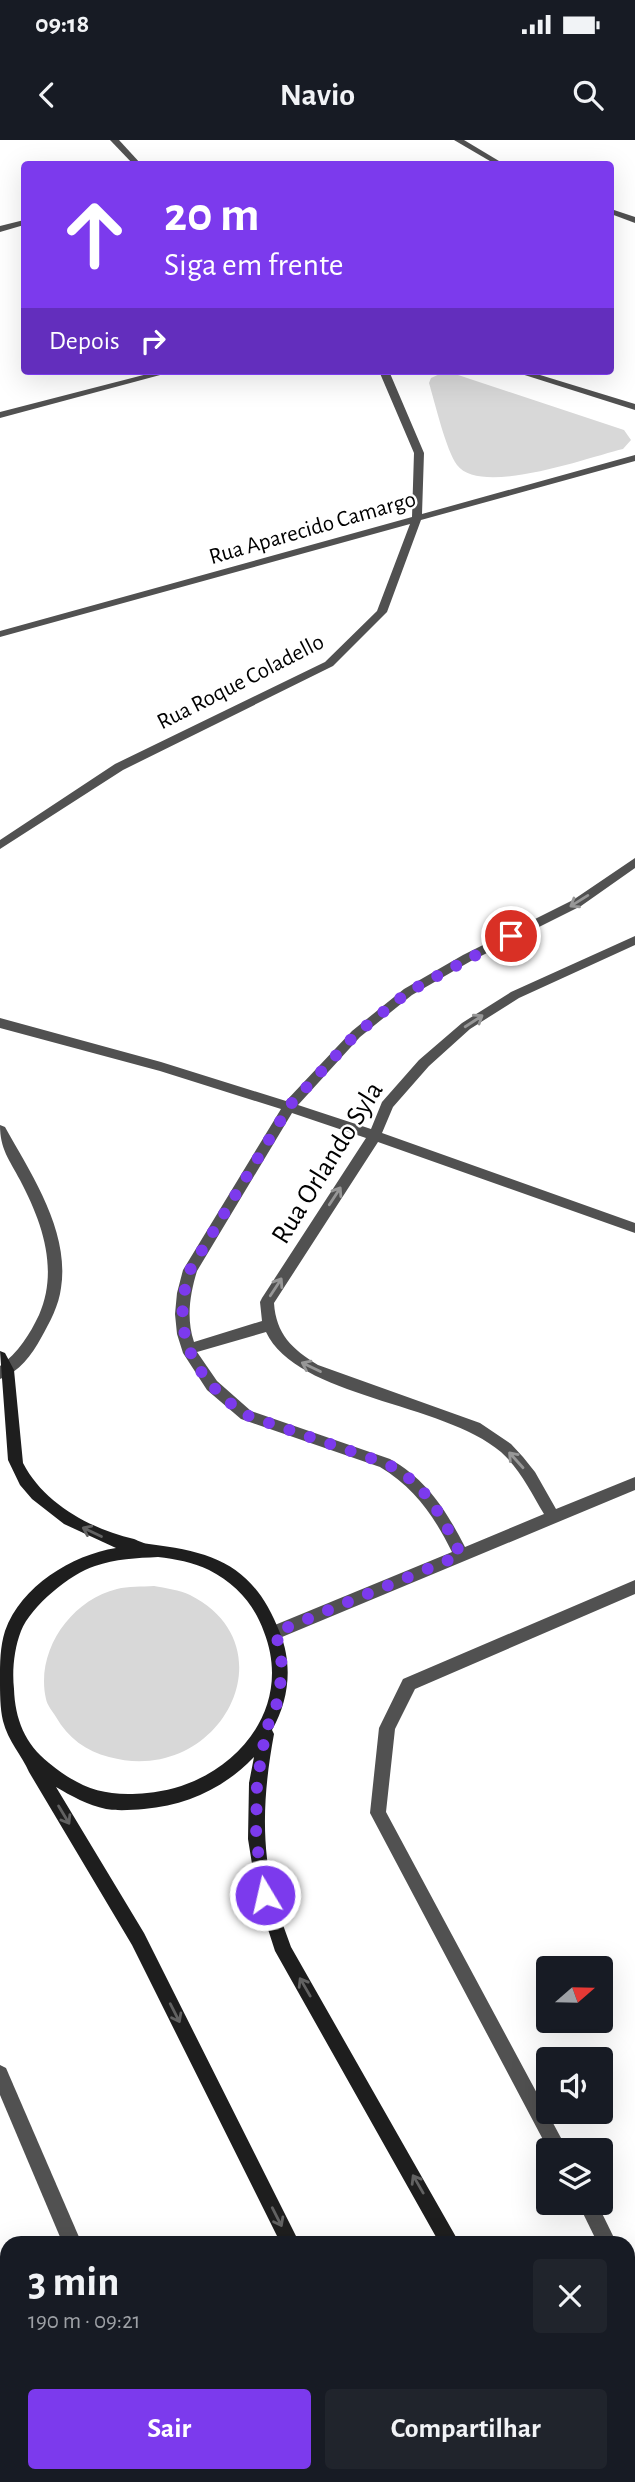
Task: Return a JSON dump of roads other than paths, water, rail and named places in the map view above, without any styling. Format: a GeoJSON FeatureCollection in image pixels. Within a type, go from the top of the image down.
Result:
{"type":"FeatureCollection","features":[{"type":"Feature","properties":{"kind":"street"},"geometry":{"type":"LineString","coordinates":[[114,140],[133,161]]}},
{"type":"Feature","properties":{"kind":"street"},"geometry":{"type":"LineString","coordinates":[[458,140],[495,161]]}},
{"type":"Feature","properties":{"kind":"street"},"geometry":{"type":"LineString","coordinates":[[614,212],[635,220]]}},
{"type":"Feature","properties":{"kind":"street"},"geometry":{"type":"LineString","coordinates":[[0,229],[21,224]]}},
{"type":"Feature","properties":{"kind":"street"},"geometry":{"type":"LineString","coordinates":[[0,415],[155,375]]}},
{"type":"Feature","properties":{"kind":"street","name":"Rua Roque Coladello"},"geometry":{"type":"LineString","coordinates":[[0,845],[120,767],[329,664],[383,611],[417,518],[419,453],[386,375]]}},
{"type":"Feature","properties":{"kind":"street"},"geometry":{"type":"LineString","coordinates":[[530,375],[635,407]]}},
{"type":"Feature","properties":{"kind":"street","name":"Rua Aparecido Camargo"},"geometry":{"type":"LineString","coordinates":[[0,634],[635,458]]}},
{"type":"Feature","properties":{"kind":"street"},"geometry":{"type":"LineString","coordinates":[[461,1555],[434,1503],[413,1480],[385,1463],[246,1415],[210,1385],[188,1349],[181,1309],[190,1270],[290,1105],[356,1034],[408,992],[467,958],[577,903],[635,862]]}},
{"type":"Feature","properties":{"kind":"street","name":"Rua Orlando Syla"},"geometry":{"type":"LineString","coordinates":[[269,1325],[267,1302],[375,1135],[387,1105],[424,1062],[466,1026],[515,995],[635,940]]}},
{"type":"Feature","properties":{"kind":"street"},"geometry":{"type":"LineString","coordinates":[[0,1023],[64,1038],[290,1105],[635,1228]]}},
{"type":"Feature","properties":{"kind":"street"},"geometry":{"type":"LineString","coordinates":[[0,1130],[50,1231],[55,1265],[55,1285],[49,1307],[35,1338],[2,1367],[17,1466],[51,1507],[73,1523],[118,1542],[196,1557],[231,1574],[258,1600],[276,1632],[282,1665],[279,1698],[266,1730],[257,1783],[256,1839],[265,1895],[284,1951],[447,2236]]}},
{"type":"Feature","properties":{"kind":"street"},"geometry":{"type":"LineString","coordinates":[[188,1349],[269,1325],[274,1336],[290,1355],[313,1369],[475,1427],[491,1437],[506,1448],[530,1476],[552,1517]]}},
{"type":"Feature","properties":{"kind":"street"},"geometry":{"type":"LineString","coordinates":[[276,1632],[635,1483]]}},
{"type":"Feature","properties":{"kind":"street"},"geometry":{"type":"LineString","coordinates":[[158,1550],[114,1553],[73,1569],[38,1596],[13,1630],[2,1670],[2,1704],[14,1735],[138,1939],[287,2236]]}},
{"type":"Feature","properties":{"kind":"street"},"geometry":{"type":"LineString","coordinates":[[552,2138],[378,1813],[387,1728],[409,1684],[635,1587]]}},
{"type":"Feature","properties":{"kind":"street"},"geometry":{"type":"LineString","coordinates":[[28,1757],[63,1784],[105,1801],[153,1802],[199,1790],[238,1765],[266,1730]]}},
{"type":"Feature","properties":{"kind":"street"},"geometry":{"type":"LineString","coordinates":[[0,2074],[70,2236]]}},
{"type":"Feature","properties":{"kind":"street"},"geometry":{"type":"LineString","coordinates":[[593,2215],[604,2236]]}}]}
